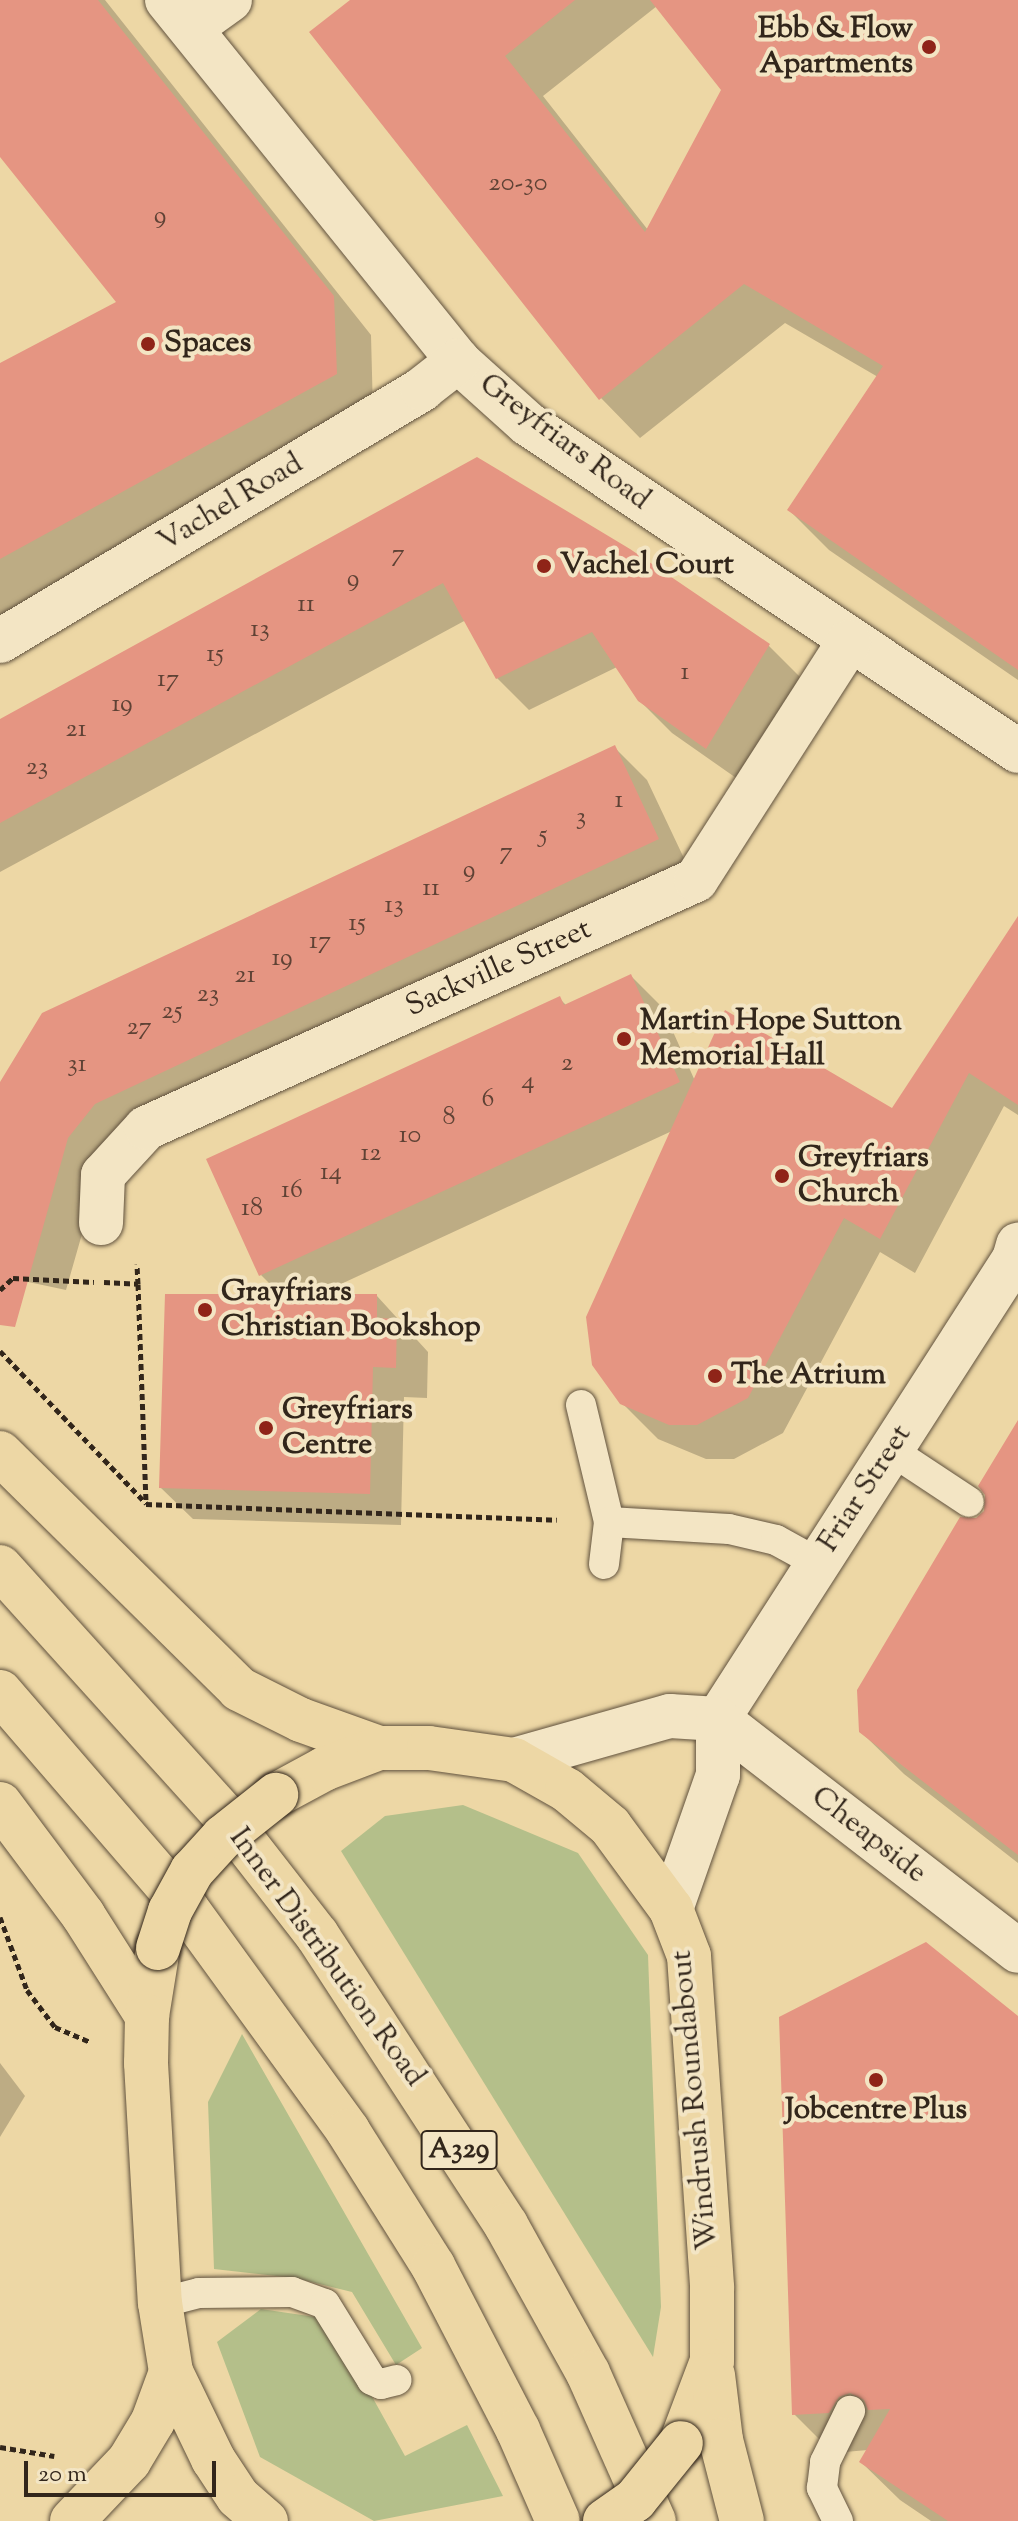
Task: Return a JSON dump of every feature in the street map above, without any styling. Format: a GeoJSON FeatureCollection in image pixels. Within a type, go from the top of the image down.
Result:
{"type":"FeatureCollection","features":[{"type":"Feature","properties":{"kind":"main road"},"geometry":{"type":"LineString","coordinates":[[0,1453],[239,1689],[301,1720],[379,1748]]}},
{"type":"Feature","properties":{"kind":"main road","name":"Inner Distribution Road"},"geometry":{"type":"LineString","coordinates":[[0,1567],[222,1813],[326,1948],[506,2225],[588,2373],[654,2521]]}},
{"type":"Feature","properties":{"kind":"main road","name":"A329"},"geometry":{"type":"LineString","coordinates":[[0,1692],[187,1909],[348,2131],[433,2266],[558,2521]]}},
{"type":"Feature","properties":{"kind":"main road","name":"Windrush Roundabout"},"geometry":{"type":"LineString","coordinates":[[266,2521],[238,2497],[213,2459],[171,2372],[160,2303],[146,2063],[147,2016],[158,1948],[170,1911],[192,1871],[223,1837],[276,1795],[324,1769],[379,1748],[429,1748],[514,1760],[567,1790],[610,1826],[671,1909],[689,1956],[705,2150],[712,2361],[681,2443],[635,2500],[605,2521]]}},
{"type":"Feature","properties":{"kind":"main road"},"geometry":{"type":"LineString","coordinates":[[0,1804],[83,1915],[147,2016]]}},
{"type":"Feature","properties":{"kind":"main road"},"geometry":{"type":"LineString","coordinates":[[712,2361],[721,2440],[742,2521]]}},
{"type":"Feature","properties":{"kind":"main road"},"geometry":{"type":"LineString","coordinates":[[72,2521],[129,2461],[153,2421],[171,2372]]}},
{"type":"Feature","properties":{"kind":"street"},"geometry":{"type":"LineString","coordinates":[[179,14],[230,0]]}},
{"type":"Feature","properties":{"kind":"street","name":"Greyfriars Road"},"geometry":{"type":"LineString","coordinates":[[179,14],[458,361],[528,424],[849,642],[1018,751]]}},
{"type":"Feature","properties":{"kind":"street","name":"Vachel Road"},"geometry":{"type":"LineString","coordinates":[[0,641],[422,389],[458,361]]}},
{"type":"Feature","properties":{"kind":"street","name":"Sackville Street"},"geometry":{"type":"LineString","coordinates":[[101,1223],[103,1175],[146,1128],[696,880],[849,642]]}},
{"type":"Feature","properties":{"kind":"street","name":"Friar Street"},"geometry":{"type":"LineString","coordinates":[[718,1719],[1017,1253]]}},
{"type":"Feature","properties":{"kind":"street"},"geometry":{"type":"LineString","coordinates":[[514,1760],[670,1716],[718,1719],[718,1775],[671,1909]]}},
{"type":"Feature","properties":{"kind":"street","name":"Cheapside"},"geometry":{"type":"LineString","coordinates":[[718,1719],[1018,1951]]}},
{"type":"Feature","properties":{"kind":"lane"},"geometry":{"type":"LineString","coordinates":[[581,1405],[609,1522],[604,1564]]}},
{"type":"Feature","properties":{"kind":"lane"},"geometry":{"type":"LineString","coordinates":[[892,1451],[969,1502]]}},
{"type":"Feature","properties":{"kind":"lane"},"geometry":{"type":"LineString","coordinates":[[609,1522],[729,1529],[776,1540],[818,1563]]}},
{"type":"Feature","properties":{"kind":"lane"},"geometry":{"type":"LineString","coordinates":[[160,2303],[199,2293],[292,2292],[325,2304],[372,2380],[381,2384],[397,2380]]}},
{"type":"Feature","properties":{"kind":"lane"},"geometry":{"type":"LineString","coordinates":[[838,2521],[822,2488],[823,2475],[850,2411]]}},
{"type":"Feature","properties":{"kind":"path"},"geometry":{"type":"LineString","coordinates":[[138,1284],[146,1504]]}},
{"type":"Feature","properties":{"kind":"path"},"geometry":{"type":"LineString","coordinates":[[0,1351],[146,1504],[609,1522]]}},
{"type":"Feature","properties":{"kind":"path"},"geometry":{"type":"LineString","coordinates":[[0,1917],[27,1990],[55,2027],[146,2063]]}},
{"type":"Feature","properties":{"kind":"green space"},"geometry":{"type":"Polygon","coordinates":[[[463,1805],[578,1853],[648,1955],[661,2307],[653,2357],[341,1851],[385,1816],[463,1805]]]}},
{"type":"Feature","properties":{"kind":"green space"},"geometry":{"type":"Polygon","coordinates":[[[242,2034],[422,2348],[396,2365],[352,2292],[295,2278],[214,2269],[208,2102],[242,2034]]]}},
{"type":"Feature","properties":{"kind":"green space"},"geometry":{"type":"Polygon","coordinates":[[[261,2309],[329,2319],[405,2456],[467,2425],[503,2496],[374,2521],[260,2457],[217,2342],[261,2309]]]}},
{"type":"Feature","properties":{"kind":"building"},"geometry":{"type":"Polygon","coordinates":[[[0,0],[98,0],[334,296],[337,374],[0,559],[0,363],[116,302],[0,157],[0,0]]]}},
{"type":"Feature","properties":{"kind":"building"},"geometry":{"type":"Polygon","coordinates":[[[350,0],[575,0],[505,56],[645,232],[721,90],[650,0],[1018,0],[1018,670],[787,510],[883,366],[744,284],[599,400],[309,32],[350,0]]]}},
{"type":"Feature","properties":{"kind":"building"},"geometry":{"type":"Polygon","coordinates":[[[477,457],[630,549],[770,644],[706,749],[638,701],[592,632],[496,679],[443,583],[0,823],[0,719],[477,457]]]}},
{"type":"Feature","properties":{"kind":"building"},"geometry":{"type":"Polygon","coordinates":[[[615,745],[659,839],[95,1104],[68,1138],[15,1327],[0,1325],[0,1082],[42,1013],[615,745]]]}},
{"type":"Feature","properties":{"kind":"building","name":"Greyfriars Church"},"geometry":{"type":"Polygon","coordinates":[[[1018,916],[1018,1105],[969,1073],[880,1239],[844,1218],[748,1398],[697,1425],[669,1425],[620,1404],[592,1365],[586,1317],[725,1010],[892,1108],[1018,916]]]}},
{"type":"Feature","properties":{"kind":"building"},"geometry":{"type":"Polygon","coordinates":[[[631,974],[680,1082],[259,1276],[206,1159],[560,996],[564,1005],[631,974]]]}},
{"type":"Feature","properties":{"kind":"building","name":"Greyfriars Centre"},"geometry":{"type":"Polygon","coordinates":[[[165,1294],[377,1294],[377,1318],[397,1319],[396,1368],[373,1367],[370,1494],[159,1488],[165,1294]]]}},
{"type":"Feature","properties":{"kind":"building"},"geometry":{"type":"Polygon","coordinates":[[[1018,1420],[1018,1855],[859,1732],[857,1690],[960,1517],[976,1518],[984,1511],[985,1495],[978,1486],[1018,1420]]]}},
{"type":"Feature","properties":{"kind":"building"},"geometry":{"type":"Polygon","coordinates":[[[926,1942],[1018,2016],[1018,2521],[948,2521],[859,2462],[890,2409],[868,2410],[864,2400],[850,2393],[839,2397],[829,2413],[792,2415],[779,2017],[926,1942]]]}},
{"type":"Feature","properties":{"kind":"place","name":"Ebb & Flow Apartments"},"geometry":{"type":"Point","coordinates":[929,47]}},
{"type":"Feature","properties":{"kind":"place","name":"Spaces"},"geometry":{"type":"Point","coordinates":[148,344]}},
{"type":"Feature","properties":{"kind":"place","name":"Vachel Court"},"geometry":{"type":"Point","coordinates":[544,566]}},
{"type":"Feature","properties":{"kind":"place","name":"Martin Hope Sutton Memorial Hall"},"geometry":{"type":"Point","coordinates":[624,1039]}},
{"type":"Feature","properties":{"kind":"place","name":"Greyfriars Church"},"geometry":{"type":"Point","coordinates":[782,1176]}},
{"type":"Feature","properties":{"kind":"place","name":"Grayfriars Christian Bookshop"},"geometry":{"type":"Point","coordinates":[205,1310]}},
{"type":"Feature","properties":{"kind":"place","name":"The Atrium"},"geometry":{"type":"Point","coordinates":[715,1376]}},
{"type":"Feature","properties":{"kind":"place","name":"Greyfriars Centre"},"geometry":{"type":"Point","coordinates":[266,1428]}},
{"type":"Feature","properties":{"kind":"place","name":"Jobcentre Plus"},"geometry":{"type":"Point","coordinates":[876,2080]}}]}
